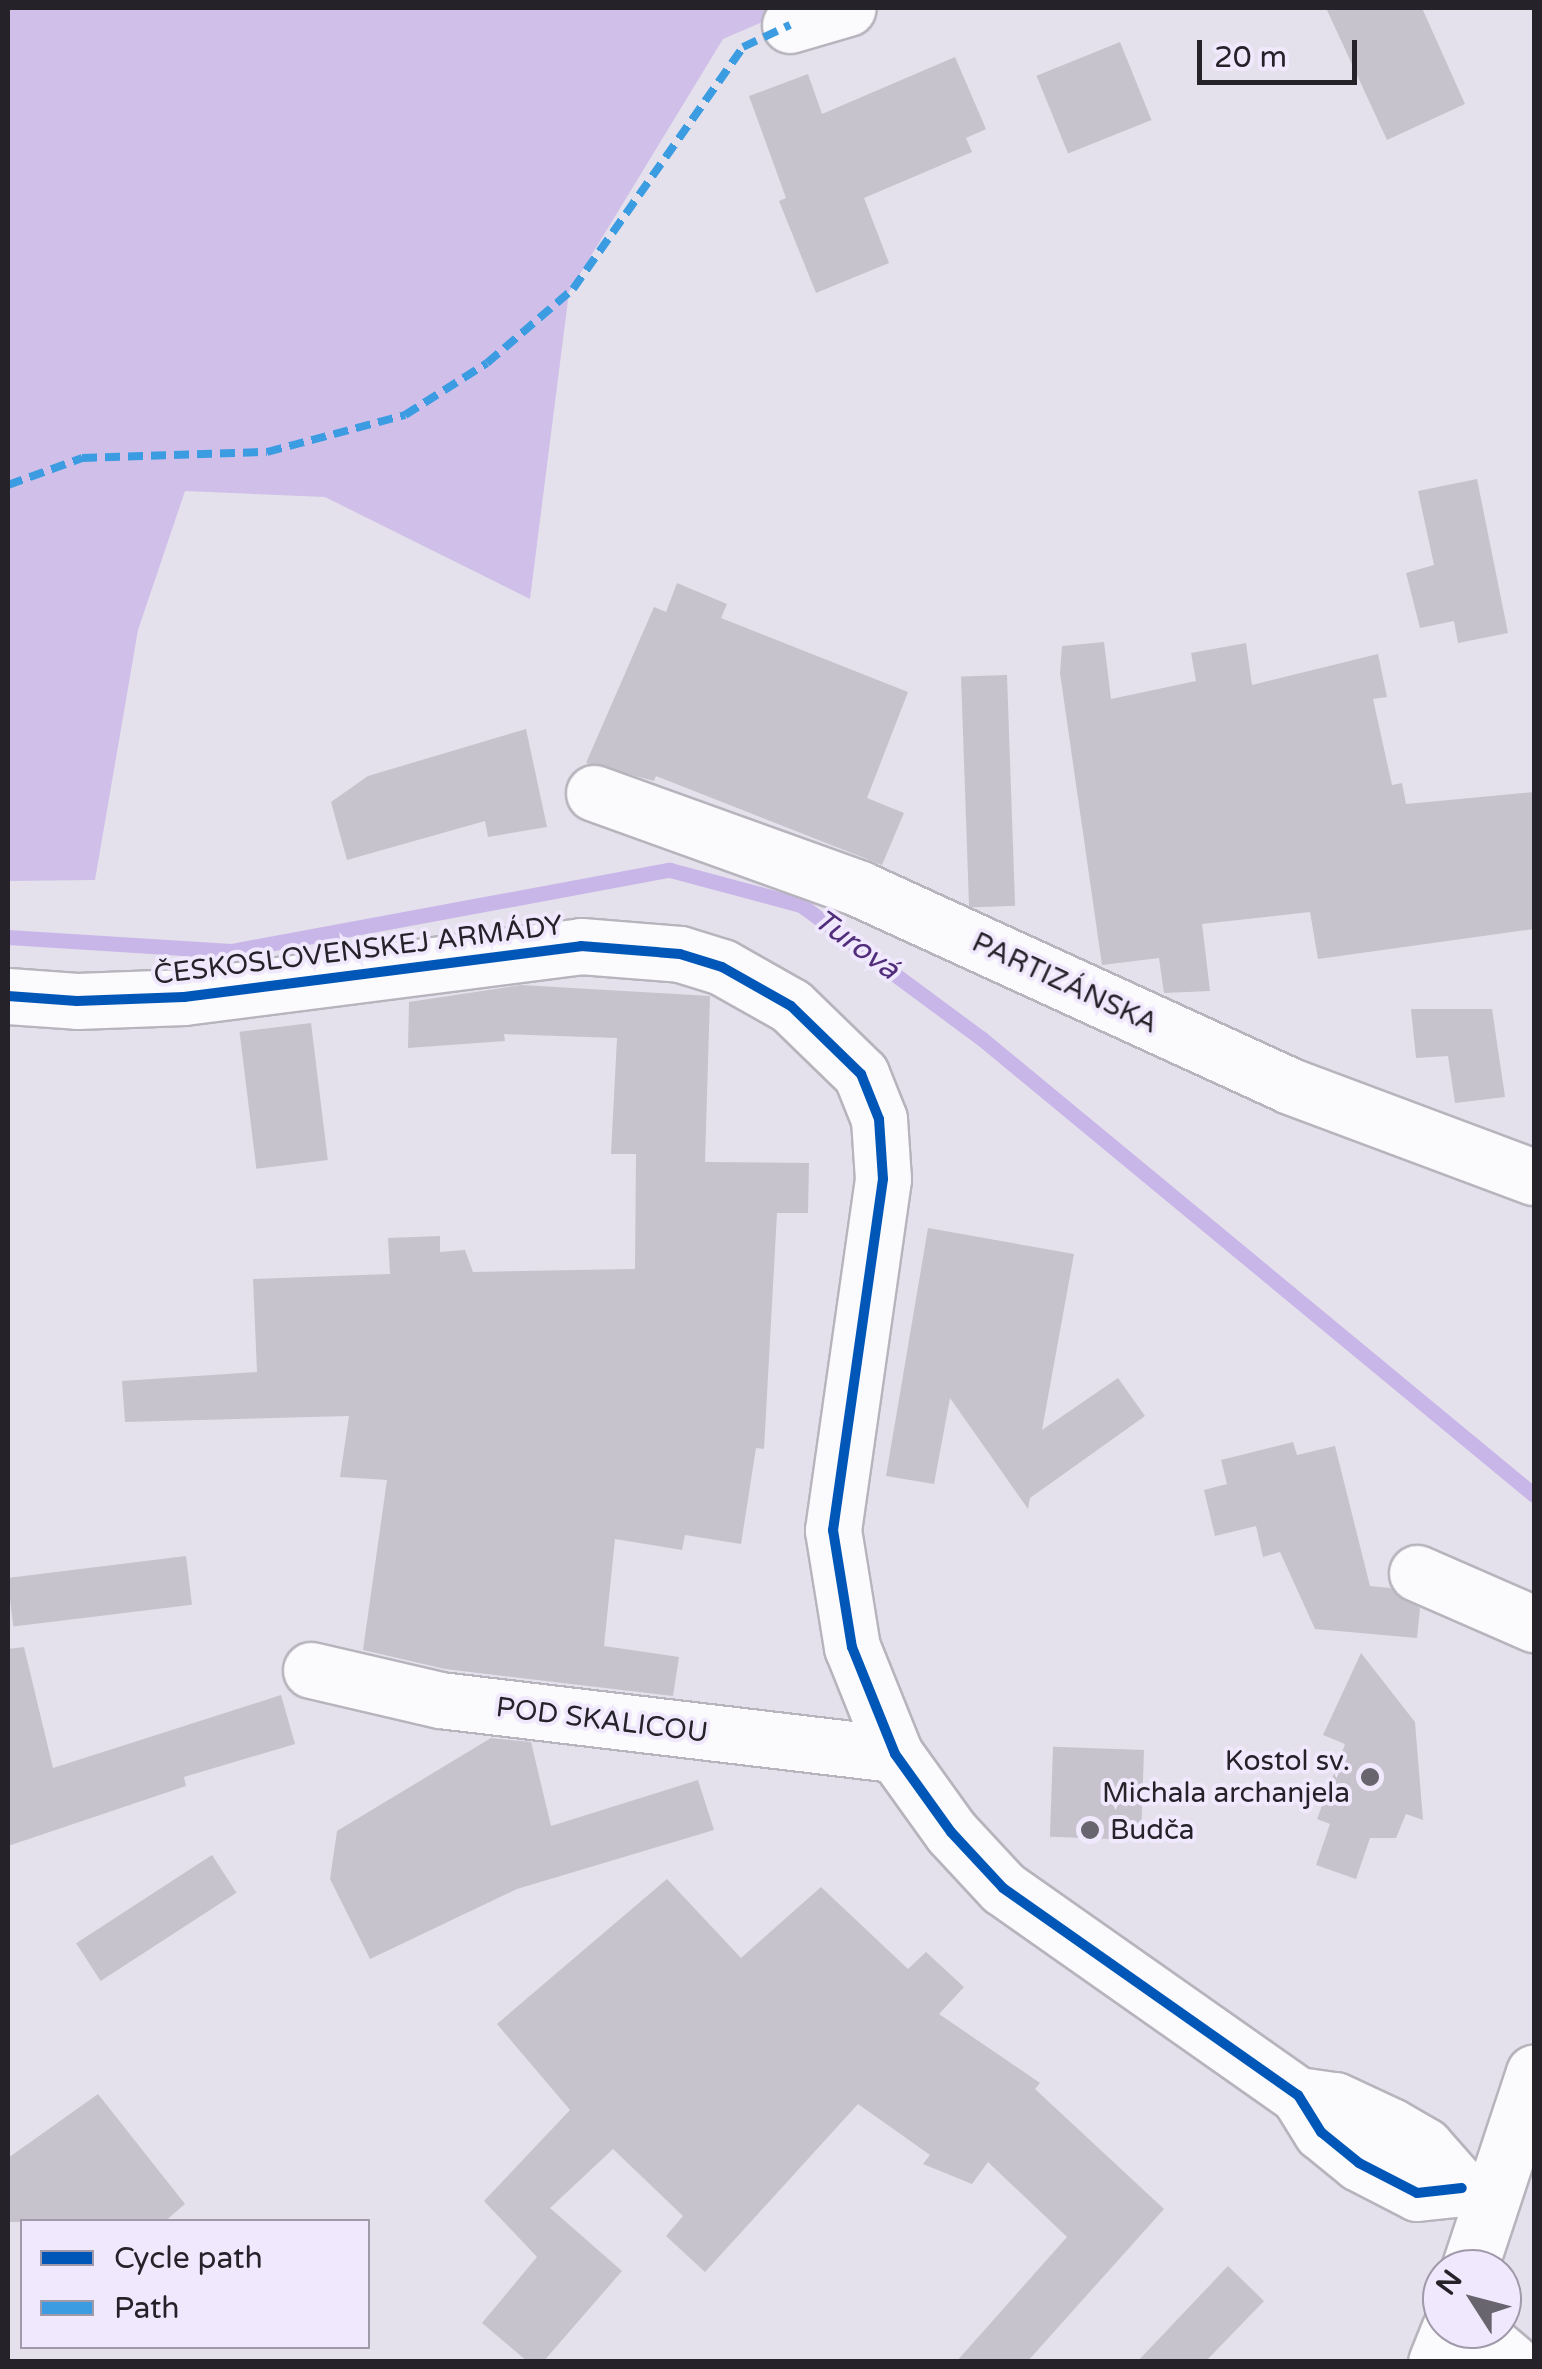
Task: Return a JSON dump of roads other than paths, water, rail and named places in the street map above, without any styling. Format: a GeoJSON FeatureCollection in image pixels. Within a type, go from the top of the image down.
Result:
{"type":"FeatureCollection","features":[{"type":"Feature","properties":{"kind":"street"},"geometry":{"type":"LineString","coordinates":[[790,25],[848,8]]}},
{"type":"Feature","properties":{"kind":"street","name":"PARTIZÁNSKA"},"geometry":{"type":"LineString","coordinates":[[594,793],[860,889],[1290,1086],[1534,1177]]}},
{"type":"Feature","properties":{"kind":"street","name":"ČESKOSLOVENSKEJ ARMÁDY"},"geometry":{"type":"LineString","coordinates":[[8,996],[184,998],[581,946],[680,954],[722,967],[791,1006],[861,1074],[879,1119],[883,1180],[833,1530],[852,1647],[895,1754],[952,1832],[1003,1888],[1298,2095],[1322,2132],[1368,2168],[1417,2193],[1477,2194]]}},
{"type":"Feature","properties":{"kind":"street"},"geometry":{"type":"LineString","coordinates":[[1416,1573],[1534,1624]]}},
{"type":"Feature","properties":{"kind":"street","name":"POD SKALICOU"},"geometry":{"type":"LineString","coordinates":[[312,1670],[440,1700],[895,1754]]}},
{"type":"Feature","properties":{"kind":"street"},"geometry":{"type":"LineString","coordinates":[[1471,2249],[1477,2194],[1534,2072]]}},
{"type":"Feature","properties":{"kind":"waterway","name":"Turová"},"geometry":{"type":"LineString","coordinates":[[8,937],[231,951],[670,870],[801,905],[981,1038],[1534,1495]]}},
{"type":"Feature","properties":{"kind":"place","name":"Kostol sv. Michala archanjela"},"geometry":{"type":"Point","coordinates":[1370,1777]}},
{"type":"Feature","properties":{"kind":"place","name":"Budča"},"geometry":{"type":"Point","coordinates":[1090,1830]}}]}
